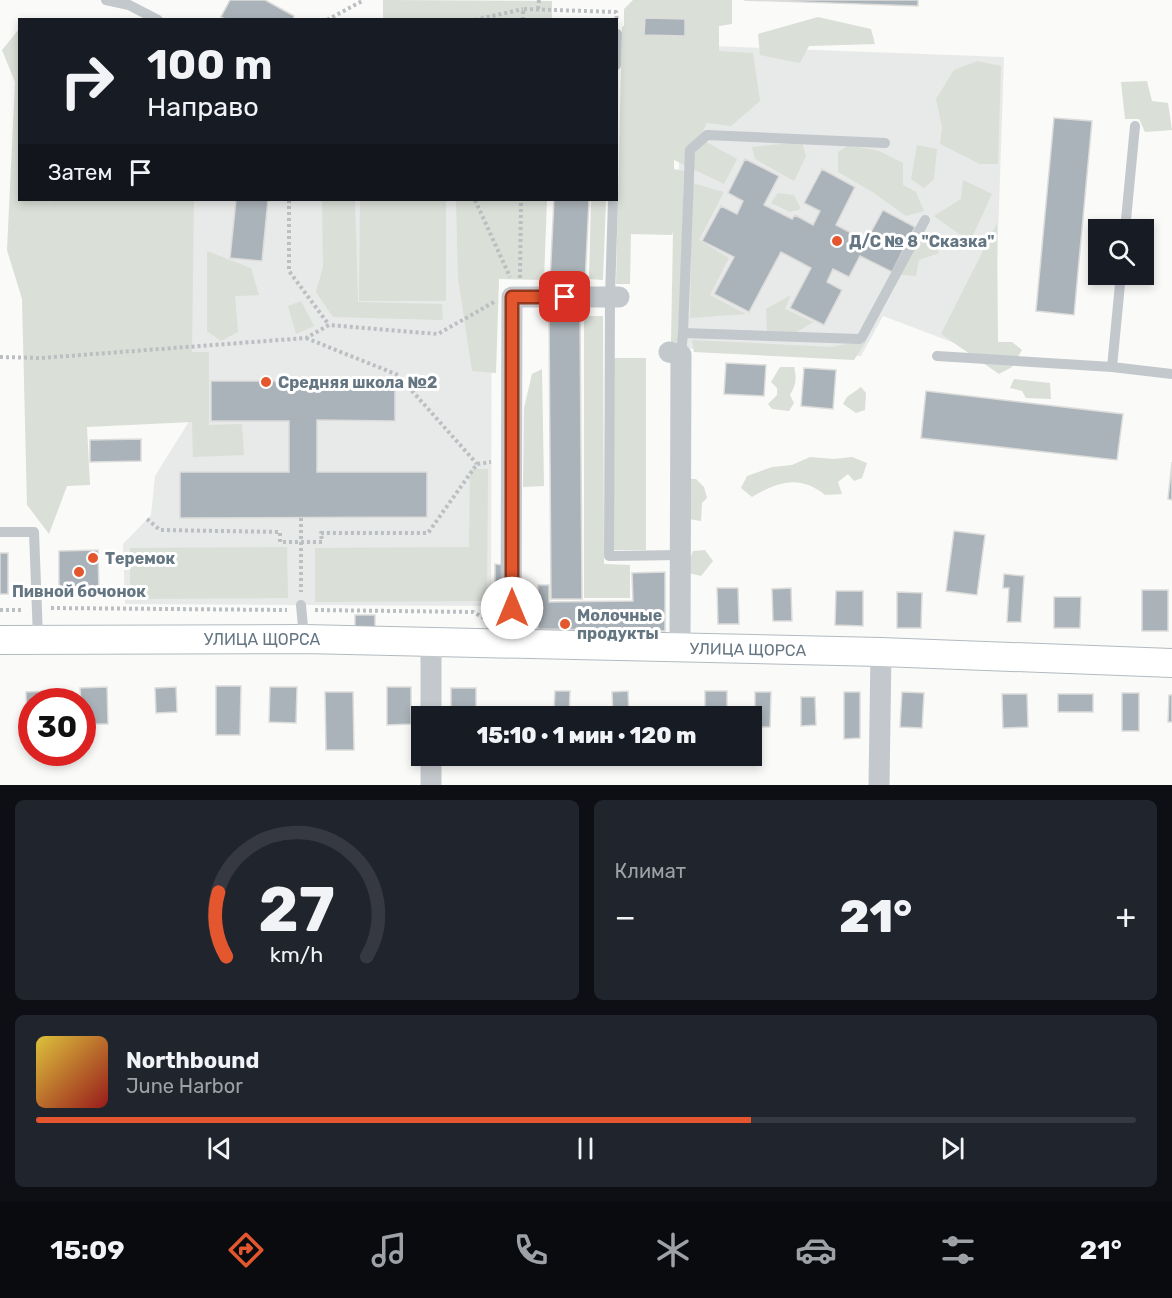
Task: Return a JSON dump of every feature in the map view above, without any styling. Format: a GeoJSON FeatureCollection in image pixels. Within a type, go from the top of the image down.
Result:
{"type":"FeatureCollection","features":[{"type":"Feature","properties":{"kind":"street"},"geometry":{"type":"LineString","coordinates":[[511,644],[512,297],[614,297]]}},
{"type":"Feature","properties":{"kind":"street"},"geometry":{"type":"LineString","coordinates":[[675,354],[681,555],[680,647]]}},
{"type":"Feature","properties":{"kind":"street","name":"УЛИЦА ЩОРСА"},"geometry":{"type":"LineString","coordinates":[[0,640],[81,636],[304,639],[881,652],[1172,663]]}},
{"type":"Feature","properties":{"kind":"street"},"geometry":{"type":"LineString","coordinates":[[431,642],[431,706]]}},
{"type":"Feature","properties":{"kind":"street"},"geometry":{"type":"LineString","coordinates":[[879,785],[881,652]]}},
{"type":"Feature","properties":{"kind":"street"},"geometry":{"type":"LineString","coordinates":[[431,766],[431,785]]}},
{"type":"Feature","properties":{"kind":"lane"},"geometry":{"type":"LineString","coordinates":[[106,0],[129,5],[154,18]]}},
{"type":"Feature","properties":{"kind":"lane"},"geometry":{"type":"LineString","coordinates":[[1126,219],[1135,126]]}},
{"type":"Feature","properties":{"kind":"lane"},"geometry":{"type":"LineString","coordinates":[[675,354],[683,333],[690,150],[707,135],[885,143]]}},
{"type":"Feature","properties":{"kind":"lane"},"geometry":{"type":"LineString","coordinates":[[612,201],[614,297],[609,556],[681,555]]}},
{"type":"Feature","properties":{"kind":"lane"},"geometry":{"type":"LineString","coordinates":[[683,333],[859,339],[925,220]]}},
{"type":"Feature","properties":{"kind":"lane"},"geometry":{"type":"LineString","coordinates":[[1112,366],[1120,285]]}},
{"type":"Feature","properties":{"kind":"lane"},"geometry":{"type":"LineString","coordinates":[[937,356],[1112,366],[1172,374]]}},
{"type":"Feature","properties":{"kind":"lane"},"geometry":{"type":"LineString","coordinates":[[0,532],[34,532],[35,610],[38,639]]}},
{"type":"Feature","properties":{"kind":"lane"},"geometry":{"type":"LineString","coordinates":[[301,605],[304,639]]}},
{"type":"Feature","properties":{"kind":"path"},"geometry":{"type":"LineString","coordinates":[[331,18],[364,0]]}},
{"type":"Feature","properties":{"kind":"path"},"geometry":{"type":"LineString","coordinates":[[538,9],[539,0]]}},
{"type":"Feature","properties":{"kind":"path"},"geometry":{"type":"LineString","coordinates":[[523,9],[523,18]]}},
{"type":"Feature","properties":{"kind":"path"},"geometry":{"type":"LineString","coordinates":[[484,18],[523,9],[538,9],[616,12],[616,18]]}},
{"type":"Feature","properties":{"kind":"path"},"geometry":{"type":"LineString","coordinates":[[290,201],[289,271],[329,325]]}},
{"type":"Feature","properties":{"kind":"path"},"geometry":{"type":"LineString","coordinates":[[475,201],[503,265],[520,297]]}},
{"type":"Feature","properties":{"kind":"path"},"geometry":{"type":"LineString","coordinates":[[520,297],[521,201]]}},
{"type":"Feature","properties":{"kind":"path"},"geometry":{"type":"LineString","coordinates":[[0,357],[41,358],[306,338],[329,325],[438,334],[492,303]]}},
{"type":"Feature","properties":{"kind":"path"},"geometry":{"type":"LineString","coordinates":[[306,338],[398,375],[477,464]]}},
{"type":"Feature","properties":{"kind":"path"},"geometry":{"type":"LineString","coordinates":[[147,519],[160,530],[280,532],[280,542],[322,542],[321,532],[428,533],[477,464],[491,462]]}},
{"type":"Feature","properties":{"kind":"path"},"geometry":{"type":"LineString","coordinates":[[301,518],[301,605]]}},
{"type":"Feature","properties":{"kind":"path"},"geometry":{"type":"LineString","coordinates":[[0,610],[35,610]]}},
{"type":"Feature","properties":{"kind":"shaded area"},"geometry":{"type":"Polygon","coordinates":[[[383,0],[552,1],[552,18],[383,18],[383,0]]]}},
{"type":"Feature","properties":{"kind":"shaded area"},"geometry":{"type":"Polygon","coordinates":[[[633,0],[732,0],[732,24],[719,26],[719,51],[753,53],[760,101],[731,126],[707,123],[699,138],[737,159],[724,184],[674,160],[674,169],[684,171],[679,342],[671,343],[673,232],[672,235],[631,234],[630,284],[616,284],[624,9],[633,0]]]}},
{"type":"Feature","properties":{"kind":"shaded area"},"geometry":{"type":"Polygon","coordinates":[[[818,17],[871,29],[875,44],[809,46],[800,63],[760,55],[758,34],[818,17]]]}},
{"type":"Feature","properties":{"kind":"shaded area"},"geometry":{"type":"Polygon","coordinates":[[[18,30],[18,201],[49,201],[50,206],[50,201],[194,201],[192,352],[209,352],[209,425],[242,424],[244,455],[193,457],[192,422],[87,427],[90,485],[67,486],[49,534],[27,505],[22,299],[7,250],[15,82],[2,50],[18,30]]]}},
{"type":"Feature","properties":{"kind":"shaded area","name":"Д/С № 8 \"Сказка\""},"geometry":{"type":"Polygon","coordinates":[[[683,45],[1004,57],[994,358],[883,316],[861,356],[673,348],[683,45]]]}},
{"type":"Feature","properties":{"kind":"shaded area"},"geometry":{"type":"Polygon","coordinates":[[[977,61],[1001,66],[998,164],[980,164],[940,144],[942,127],[936,99],[954,70],[977,61]]]}},
{"type":"Feature","properties":{"kind":"shaded area"},"geometry":{"type":"Polygon","coordinates":[[[1147,81],[1152,101],[1168,103],[1172,130],[1145,132],[1139,119],[1125,119],[1121,82],[1147,81]]]}},
{"type":"Feature","properties":{"kind":"shaded area"},"geometry":{"type":"Polygon","coordinates":[[[802,142],[806,156],[794,181],[755,159],[752,147],[802,142]]]}},
{"type":"Feature","properties":{"kind":"shaded area"},"geometry":{"type":"Polygon","coordinates":[[[849,145],[879,151],[903,163],[903,185],[916,192],[924,211],[906,216],[874,193],[838,172],[838,152],[849,145]]]}},
{"type":"Feature","properties":{"kind":"shaded area"},"geometry":{"type":"Polygon","coordinates":[[[917,145],[937,149],[934,179],[924,188],[911,179],[917,145]]]}},
{"type":"Feature","properties":{"kind":"shaded area"},"geometry":{"type":"Polygon","coordinates":[[[963,180],[992,194],[970,242],[934,216],[961,199],[963,180]]]}},
{"type":"Feature","properties":{"kind":"shaded area"},"geometry":{"type":"Polygon","coordinates":[[[692,183],[724,192],[699,240],[729,258],[710,295],[746,314],[690,318],[692,183]]]}},
{"type":"Feature","properties":{"kind":"shaded area"},"geometry":{"type":"Polygon","coordinates":[[[778,193],[794,195],[801,209],[790,212],[771,203],[778,193]]]}},
{"type":"Feature","properties":{"kind":"shaded area","name":"Средняя школа №2"},"geometry":{"type":"Polygon","coordinates":[[[41,201],[492,201],[491,606],[125,604],[123,544],[151,515],[155,476],[198,407],[41,201]]]}},
{"type":"Feature","properties":{"kind":"shaded area"},"geometry":{"type":"Polygon","coordinates":[[[322,201],[355,201],[358,302],[442,304],[443,320],[333,317],[316,292],[323,267],[322,201]]]}},
{"type":"Feature","properties":{"kind":"shaded area"},"geometry":{"type":"Polygon","coordinates":[[[360,201],[446,201],[446,301],[359,301],[360,201]]]}},
{"type":"Feature","properties":{"kind":"shaded area"},"geometry":{"type":"Polygon","coordinates":[[[456,201],[547,201],[544,280],[499,279],[496,373],[472,371],[458,278],[456,201]]]}},
{"type":"Feature","properties":{"kind":"shaded area"},"geometry":{"type":"Polygon","coordinates":[[[591,201],[606,201],[603,280],[589,279],[591,201]]]}},
{"type":"Feature","properties":{"kind":"shaded area"},"geometry":{"type":"Polygon","coordinates":[[[997,223],[998,342],[1012,342],[1022,350],[1012,367],[999,374],[941,334],[997,223]]]}},
{"type":"Feature","properties":{"kind":"shaded area"},"geometry":{"type":"Polygon","coordinates":[[[929,232],[939,253],[919,260],[916,276],[893,274],[905,252],[929,232]]]}},
{"type":"Feature","properties":{"kind":"shaded area"},"geometry":{"type":"Polygon","coordinates":[[[207,251],[251,268],[259,295],[235,296],[238,332],[221,341],[207,331],[207,251]]]}},
{"type":"Feature","properties":{"kind":"shaded area"},"geometry":{"type":"Polygon","coordinates":[[[791,295],[785,309],[813,322],[797,332],[767,335],[766,309],[791,295]]]}},
{"type":"Feature","properties":{"kind":"shaded area"},"geometry":{"type":"Polygon","coordinates":[[[301,301],[314,326],[296,334],[288,306],[301,301]]]}},
{"type":"Feature","properties":{"kind":"shaded area"},"geometry":{"type":"Polygon","coordinates":[[[584,316],[603,316],[604,564],[630,565],[630,598],[584,598],[584,316]]]}},
{"type":"Feature","properties":{"kind":"shaded area"},"geometry":{"type":"Polygon","coordinates":[[[692,340],[832,347],[867,340],[854,360],[694,352],[692,340]]]}},
{"type":"Feature","properties":{"kind":"shaded area"},"geometry":{"type":"Polygon","coordinates":[[[614,358],[646,358],[646,550],[614,550],[614,358]]]}},
{"type":"Feature","properties":{"kind":"shaded area"},"geometry":{"type":"Polygon","coordinates":[[[780,367],[794,367],[795,371],[794,388],[790,395],[794,403],[789,411],[772,409],[768,404],[777,395],[777,388],[771,382],[780,367]]]}},
{"type":"Feature","properties":{"kind":"shaded area"},"geometry":{"type":"Polygon","coordinates":[[[542,369],[544,486],[523,487],[524,408],[532,374],[542,369]]]}},
{"type":"Feature","properties":{"kind":"shaded area"},"geometry":{"type":"Polygon","coordinates":[[[1014,379],[1050,383],[1051,399],[1026,398],[1022,391],[1010,388],[1014,379]]]}},
{"type":"Feature","properties":{"kind":"shaded area"},"geometry":{"type":"Polygon","coordinates":[[[861,387],[866,393],[865,410],[856,413],[843,404],[847,397],[861,387]]]}},
{"type":"Feature","properties":{"kind":"shaded area"},"geometry":{"type":"Polygon","coordinates":[[[810,457],[834,459],[852,457],[867,463],[862,478],[854,481],[848,474],[838,482],[842,494],[825,495],[816,488],[798,482],[779,484],[752,497],[741,488],[747,476],[772,467],[792,465],[810,457]]]}},
{"type":"Feature","properties":{"kind":"shaded area"},"geometry":{"type":"Polygon","coordinates":[[[470,469],[488,469],[487,601],[315,602],[315,548],[469,547],[470,469]]]}},
{"type":"Feature","properties":{"kind":"shaded area"},"geometry":{"type":"Polygon","coordinates":[[[688,479],[696,479],[704,487],[707,498],[702,503],[701,521],[688,519],[688,479]]]}},
{"type":"Feature","properties":{"kind":"shaded area"},"geometry":{"type":"Polygon","coordinates":[[[287,547],[288,598],[130,599],[130,548],[287,547]]]}},
{"type":"Feature","properties":{"kind":"shaded area"},"geometry":{"type":"Polygon","coordinates":[[[705,550],[713,561],[701,576],[689,573],[689,561],[693,551],[705,550]]]}},
{"type":"Feature","properties":{"kind":"building"},"geometry":{"type":"Polygon","coordinates":[[[230,0],[265,0],[294,16],[294,18],[221,17],[230,0]]]}},
{"type":"Feature","properties":{"kind":"building"},"geometry":{"type":"Polygon","coordinates":[[[744,0],[918,0],[918,6],[744,0]]]}},
{"type":"Feature","properties":{"kind":"building"},"geometry":{"type":"Polygon","coordinates":[[[645,18],[685,19],[685,36],[644,35],[645,18]]]}},
{"type":"Feature","properties":{"kind":"building"},"geometry":{"type":"Polygon","coordinates":[[[1054,118],[1092,121],[1074,315],[1036,311],[1054,118]]]}},
{"type":"Feature","properties":{"kind":"building"},"geometry":{"type":"Polygon","coordinates":[[[745,159],[779,176],[764,205],[792,219],[795,215],[813,225],[820,211],[804,203],[822,169],[855,187],[836,225],[866,241],[883,210],[915,227],[892,272],[860,256],[849,277],[833,269],[827,282],[842,290],[824,325],[790,308],[811,268],[781,252],[749,312],[714,294],[734,257],[702,241],[721,206],[737,214],[743,201],[728,193],[745,159]]]}},
{"type":"Feature","properties":{"kind":"building"},"geometry":{"type":"Polygon","coordinates":[[[236,201],[268,201],[262,261],[230,258],[236,201]]]}},
{"type":"Feature","properties":{"kind":"building"},"geometry":{"type":"Polygon","coordinates":[[[554,201],[589,201],[585,283],[550,281],[554,201]]]}},
{"type":"Feature","properties":{"kind":"building"},"geometry":{"type":"Polygon","coordinates":[[[549,315],[580,315],[582,599],[551,599],[549,315]]]}},
{"type":"Feature","properties":{"kind":"building"},"geometry":{"type":"Polygon","coordinates":[[[726,363],[766,365],[764,396],[724,394],[726,363]]]}},
{"type":"Feature","properties":{"kind":"building"},"geometry":{"type":"Polygon","coordinates":[[[804,368],[836,370],[833,409],[801,406],[804,368]]]}},
{"type":"Feature","properties":{"kind":"building"},"geometry":{"type":"Polygon","coordinates":[[[211,381],[395,381],[395,421],[317,420],[317,472],[427,472],[427,517],[180,518],[180,472],[289,472],[289,421],[211,421],[211,381]]]}},
{"type":"Feature","properties":{"kind":"building"},"geometry":{"type":"Polygon","coordinates":[[[926,391],[1123,414],[1117,460],[921,438],[926,391]]]}},
{"type":"Feature","properties":{"kind":"building"},"geometry":{"type":"Polygon","coordinates":[[[141,439],[141,461],[90,462],[90,440],[141,439]]]}},
{"type":"Feature","properties":{"kind":"building"},"geometry":{"type":"Polygon","coordinates":[[[1172,462],[1172,500],[1168,499],[1172,462]]]}},
{"type":"Feature","properties":{"kind":"building"},"geometry":{"type":"Polygon","coordinates":[[[954,531],[985,535],[977,595],[946,591],[954,531]]]}},
{"type":"Feature","properties":{"kind":"building","name":"Пивной бочонок"},"geometry":{"type":"Polygon","coordinates":[[[98,550],[99,593],[59,593],[59,551],[98,550]]]}},
{"type":"Feature","properties":{"kind":"building"},"geometry":{"type":"Polygon","coordinates":[[[0,553],[8,553],[8,594],[0,594],[0,553]]]}},
{"type":"Feature","properties":{"kind":"building"},"geometry":{"type":"Polygon","coordinates":[[[495,564],[503,565],[502,586],[495,585],[495,564]]]}},
{"type":"Feature","properties":{"kind":"building"},"geometry":{"type":"Polygon","coordinates":[[[665,572],[665,631],[538,629],[538,585],[549,585],[549,602],[633,601],[632,573],[665,572]]]}},
{"type":"Feature","properties":{"kind":"building"},"geometry":{"type":"Polygon","coordinates":[[[1004,574],[1024,576],[1021,622],[1007,622],[1009,588],[1003,588],[1004,574]]]}},
{"type":"Feature","properties":{"kind":"building"},"geometry":{"type":"Polygon","coordinates":[[[717,588],[738,588],[739,624],[718,624],[717,588]]]}},
{"type":"Feature","properties":{"kind":"building"},"geometry":{"type":"Polygon","coordinates":[[[791,588],[792,621],[773,621],[772,589],[791,588]]]}},
{"type":"Feature","properties":{"kind":"building"},"geometry":{"type":"Polygon","coordinates":[[[1142,590],[1168,590],[1168,631],[1142,631],[1142,590]]]}},
{"type":"Feature","properties":{"kind":"building"},"geometry":{"type":"Polygon","coordinates":[[[836,591],[863,591],[863,626],[835,625],[836,591]]]}},
{"type":"Feature","properties":{"kind":"building"},"geometry":{"type":"Polygon","coordinates":[[[897,592],[922,593],[921,628],[897,628],[897,592]]]}},
{"type":"Feature","properties":{"kind":"building"},"geometry":{"type":"Polygon","coordinates":[[[1054,597],[1081,597],[1080,628],[1054,628],[1054,597]]]}},
{"type":"Feature","properties":{"kind":"building"},"geometry":{"type":"Polygon","coordinates":[[[355,615],[375,615],[375,629],[355,628],[355,615]]]}},
{"type":"Feature","properties":{"kind":"building"},"geometry":{"type":"Polygon","coordinates":[[[216,686],[241,686],[240,735],[216,735],[216,686]]]}},
{"type":"Feature","properties":{"kind":"building"},"geometry":{"type":"Polygon","coordinates":[[[107,687],[108,724],[96,724],[96,688],[80,688],[107,687]]]}},
{"type":"Feature","properties":{"kind":"building"},"geometry":{"type":"Polygon","coordinates":[[[176,687],[177,712],[156,713],[155,688],[176,687]]]}},
{"type":"Feature","properties":{"kind":"building"},"geometry":{"type":"Polygon","coordinates":[[[270,687],[297,687],[296,723],[269,722],[270,687]]]}},
{"type":"Feature","properties":{"kind":"building"},"geometry":{"type":"Polygon","coordinates":[[[387,687],[411,687],[411,724],[387,725],[387,687]]]}},
{"type":"Feature","properties":{"kind":"building"},"geometry":{"type":"Polygon","coordinates":[[[451,688],[476,688],[476,706],[451,706],[451,688]]]}},
{"type":"Feature","properties":{"kind":"building"},"geometry":{"type":"Polygon","coordinates":[[[555,691],[570,691],[569,706],[554,706],[555,691]]]}},
{"type":"Feature","properties":{"kind":"building"},"geometry":{"type":"Polygon","coordinates":[[[628,691],[629,706],[613,706],[612,692],[628,691]]]}},
{"type":"Feature","properties":{"kind":"building"},"geometry":{"type":"Polygon","coordinates":[[[705,691],[727,691],[727,706],[705,706],[705,691]]]}},
{"type":"Feature","properties":{"kind":"building"},"geometry":{"type":"Polygon","coordinates":[[[325,692],[353,692],[354,750],[326,750],[325,692]]]}},
{"type":"Feature","properties":{"kind":"building"},"geometry":{"type":"Polygon","coordinates":[[[755,692],[771,692],[770,727],[762,727],[762,706],[755,706],[755,692]]]}},
{"type":"Feature","properties":{"kind":"building"},"geometry":{"type":"Polygon","coordinates":[[[844,692],[860,692],[860,738],[844,739],[844,692]]]}},
{"type":"Feature","properties":{"kind":"building"},"geometry":{"type":"Polygon","coordinates":[[[902,692],[924,693],[922,728],[900,727],[902,692]]]}},
{"type":"Feature","properties":{"kind":"building"},"geometry":{"type":"Polygon","coordinates":[[[1122,693],[1139,693],[1139,731],[1122,731],[1122,693]]]}},
{"type":"Feature","properties":{"kind":"building"},"geometry":{"type":"Polygon","coordinates":[[[1002,694],[1027,694],[1028,727],[1003,728],[1002,694]]]}},
{"type":"Feature","properties":{"kind":"building"},"geometry":{"type":"Polygon","coordinates":[[[1058,694],[1093,694],[1093,712],[1058,712],[1058,694]]]}},
{"type":"Feature","properties":{"kind":"building"},"geometry":{"type":"Polygon","coordinates":[[[1169,695],[1172,695],[1172,722],[1168,722],[1169,695]]]}},
{"type":"Feature","properties":{"kind":"building"},"geometry":{"type":"Polygon","coordinates":[[[801,697],[815,697],[816,725],[801,726],[801,697]]]}},
{"type":"Feature","properties":{"kind":"place","name":"Д/С № 8 \"Сказка\""},"geometry":{"type":"Point","coordinates":[837,241]}},
{"type":"Feature","properties":{"kind":"place","name":"Средняя школа №2"},"geometry":{"type":"Point","coordinates":[266,382]}},
{"type":"Feature","properties":{"kind":"place","name":"Теремок"},"geometry":{"type":"Point","coordinates":[93,558]}},
{"type":"Feature","properties":{"kind":"place","name":"Пивной бочонок"},"geometry":{"type":"Point","coordinates":[79,572]}},
{"type":"Feature","properties":{"kind":"place","name":"Молочные продукты"},"geometry":{"type":"Point","coordinates":[565,624]}},
{"type":"Feature","properties":{"kind":"route"},"geometry":{"type":"LineString","coordinates":[[512,608],[512,297],[565,297]]}}]}
